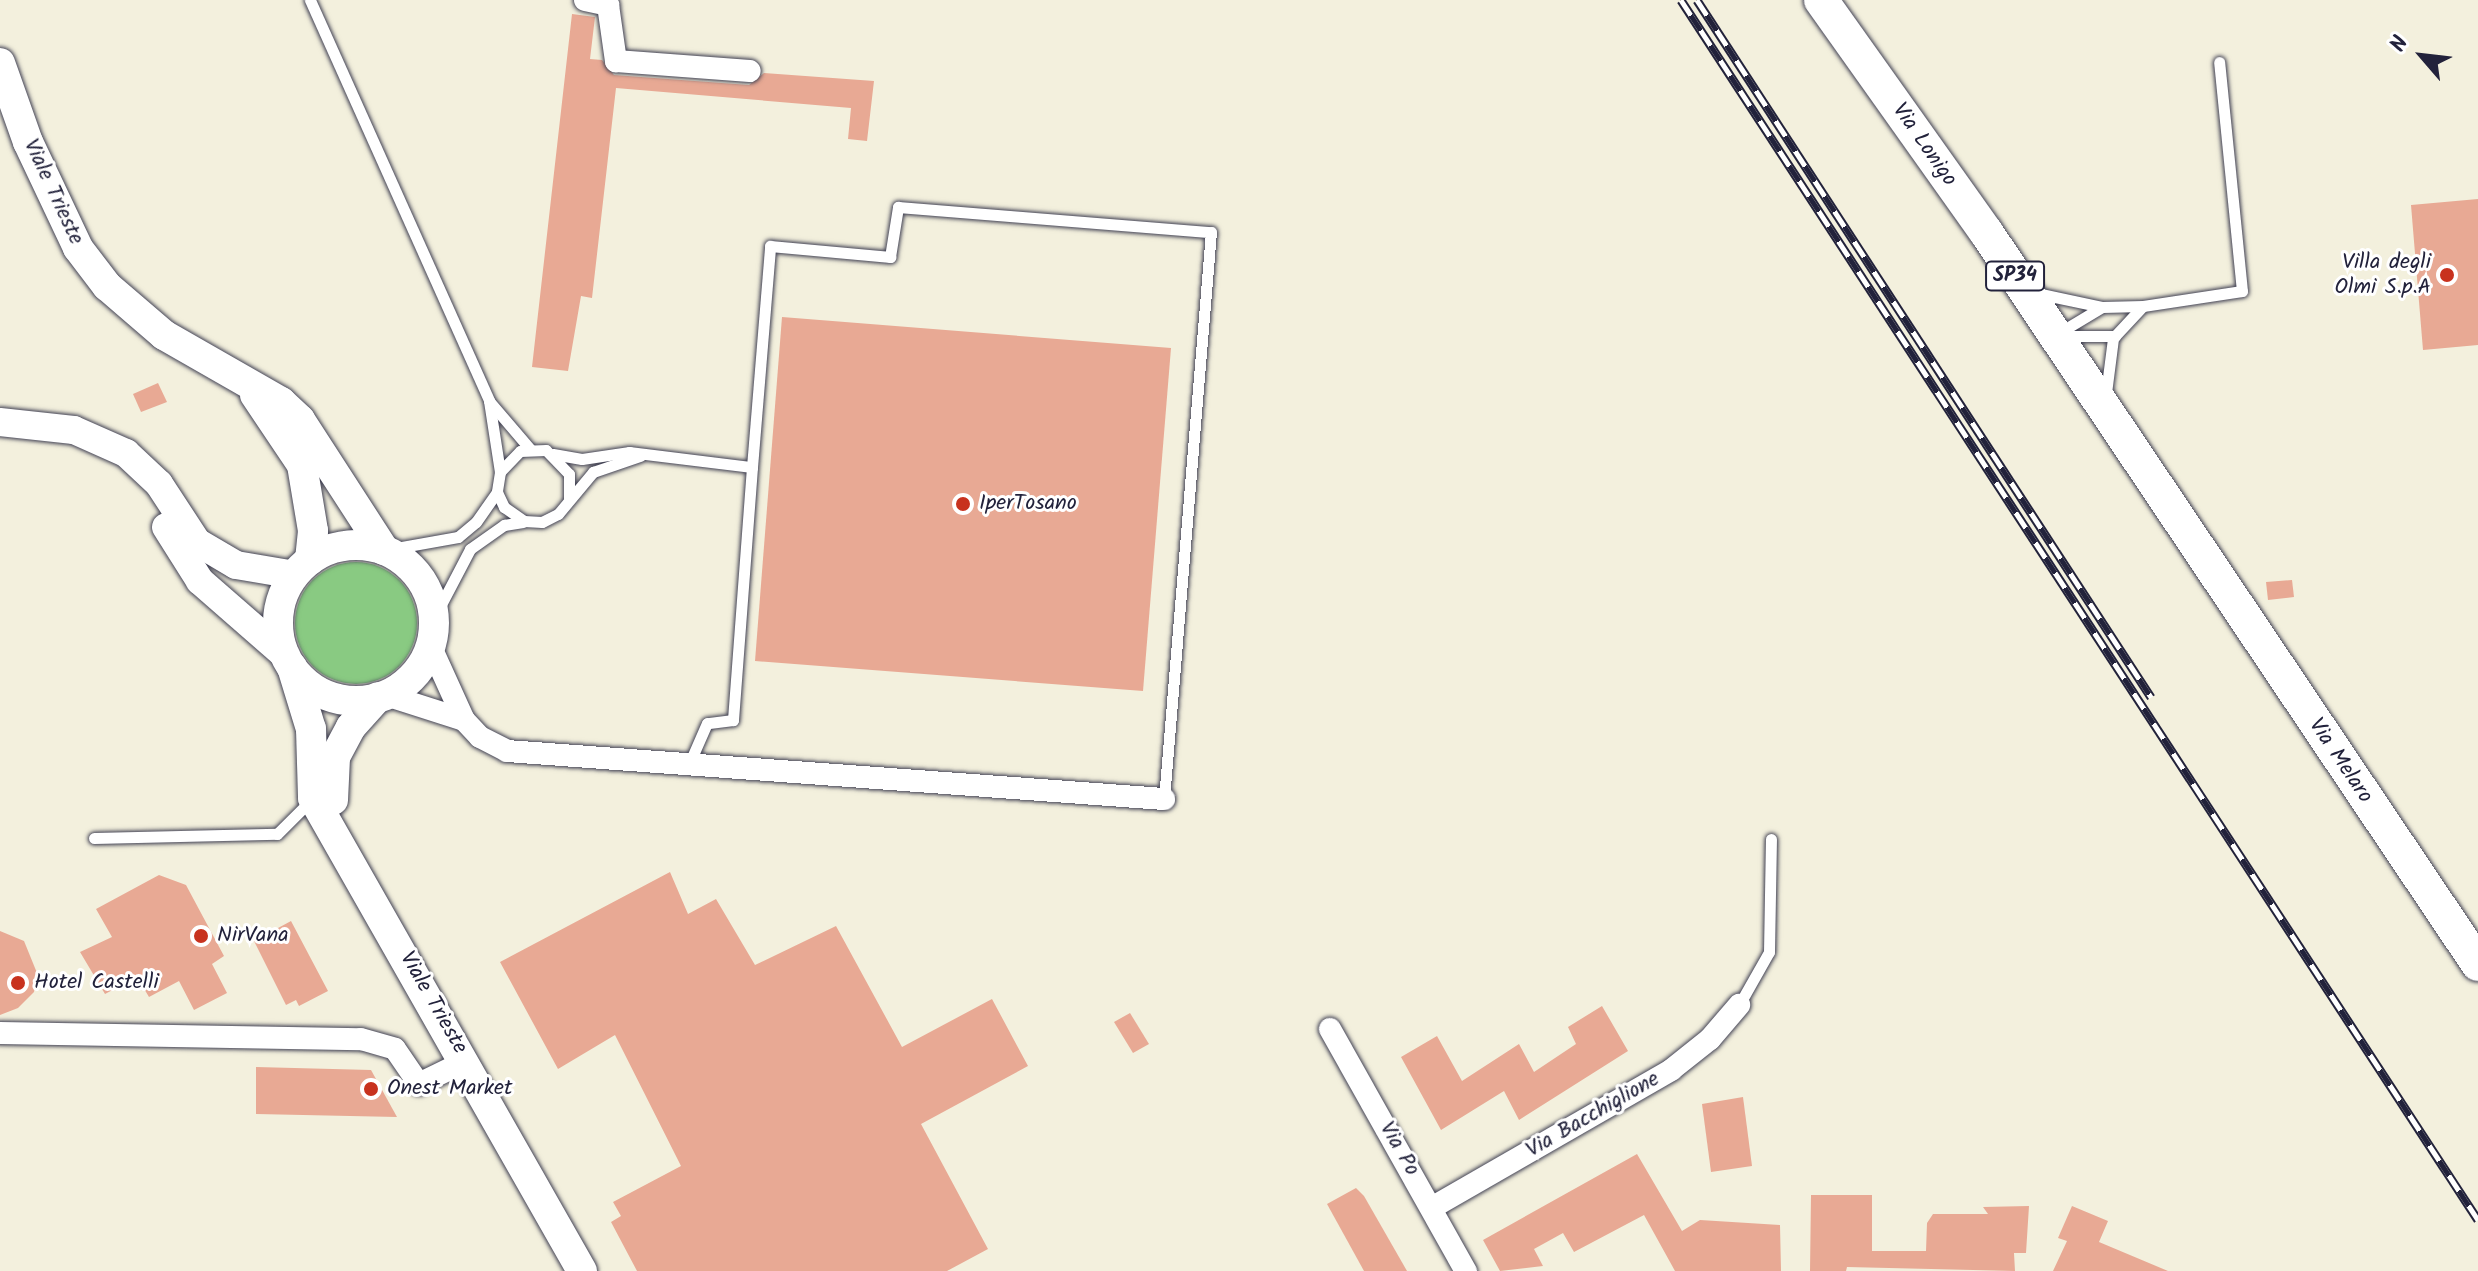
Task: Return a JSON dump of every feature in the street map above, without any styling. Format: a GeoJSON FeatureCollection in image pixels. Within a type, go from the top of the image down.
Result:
{"type":"FeatureCollection","features":[{"type":"Feature","properties":{"kind":"main road","name":"Via Lonigo"},"geometry":{"type":"LineString","coordinates":[[1821,0],[2025,290],[2202,557]]}},
{"type":"Feature","properties":{"kind":"main road","name":"Viale Trieste"},"geometry":{"type":"LineString","coordinates":[[0,63],[28,142],[78,248],[97,273],[164,335],[300,420],[384,550],[421,580],[432,632],[415,674],[382,696],[341,743],[331,778],[332,800],[354,862]]}},
{"type":"Feature","properties":{"kind":"main road","name":"Viale Trieste"},"geometry":{"type":"LineString","coordinates":[[249,387],[302,465],[313,531],[302,568],[279,614],[289,662],[311,729],[313,798],[354,862],[582,1271]]}},
{"type":"Feature","properties":{"kind":"main road"},"geometry":{"type":"LineString","coordinates":[[302,568],[353,545],[384,550]]}},
{"type":"Feature","properties":{"kind":"main road","name":"Via Melaro"},"geometry":{"type":"LineString","coordinates":[[2202,557],[2478,964]]}},
{"type":"Feature","properties":{"kind":"main road"},"geometry":{"type":"LineString","coordinates":[[289,662],[321,692],[359,701],[382,696]]}},
{"type":"Feature","properties":{"kind":"street"},"geometry":{"type":"LineString","coordinates":[[585,0],[608,5],[616,61],[750,71]]}},
{"type":"Feature","properties":{"kind":"street"},"geometry":{"type":"LineString","coordinates":[[0,422],[79,433],[126,453],[144,468],[197,542],[216,555],[236,565],[302,568]]}},
{"type":"Feature","properties":{"kind":"street"},"geometry":{"type":"LineString","coordinates":[[79,433],[132,480],[200,581],[289,662]]}},
{"type":"Feature","properties":{"kind":"street"},"geometry":{"type":"LineString","coordinates":[[432,632],[464,720],[480,737],[507,751],[1164,799]]}},
{"type":"Feature","properties":{"kind":"street"},"geometry":{"type":"LineString","coordinates":[[382,696],[464,720]]}},
{"type":"Feature","properties":{"kind":"street","name":"Via Bacchiglione"},"geometry":{"type":"LineString","coordinates":[[1433,1207],[1671,1070],[1710,1039],[1739,1005]]}},
{"type":"Feature","properties":{"kind":"street","name":"Via Po"},"geometry":{"type":"LineString","coordinates":[[1330,1029],[1433,1207],[1466,1271]]}},
{"type":"Feature","properties":{"kind":"street"},"geometry":{"type":"LineString","coordinates":[[0,1033],[361,1039],[395,1049],[419,1084],[466,1061]]}},
{"type":"Feature","properties":{"kind":"lane"},"geometry":{"type":"LineString","coordinates":[[310,0],[489,401],[500,472],[497,492],[476,522],[458,537],[384,550]]}},
{"type":"Feature","properties":{"kind":"lane"},"geometry":{"type":"LineString","coordinates":[[2025,290],[2102,307],[2143,306],[2242,291],[2219,62]]}},
{"type":"Feature","properties":{"kind":"lane"},"geometry":{"type":"LineString","coordinates":[[690,762],[707,723],[733,720],[770,246],[890,257],[898,207],[1211,232],[1164,799]]}},
{"type":"Feature","properties":{"kind":"lane"},"geometry":{"type":"LineString","coordinates":[[2106,413],[2105,377],[2115,336],[2143,306]]}},
{"type":"Feature","properties":{"kind":"lane"},"geometry":{"type":"LineString","coordinates":[[2054,336],[2102,307]]}},
{"type":"Feature","properties":{"kind":"lane"},"geometry":{"type":"LineString","coordinates":[[2054,336],[2115,336]]}},
{"type":"Feature","properties":{"kind":"lane"},"geometry":{"type":"LineString","coordinates":[[489,401],[530,449]]}},
{"type":"Feature","properties":{"kind":"lane"},"geometry":{"type":"LineString","coordinates":[[500,472],[512,456],[530,449],[582,459],[629,452],[640,456],[752,467]]}},
{"type":"Feature","properties":{"kind":"lane"},"geometry":{"type":"LineString","coordinates":[[553,454],[569,474],[569,499]]}},
{"type":"Feature","properties":{"kind":"lane"},"geometry":{"type":"LineString","coordinates":[[432,632],[470,549],[504,525],[551,519],[593,472],[640,456]]}},
{"type":"Feature","properties":{"kind":"lane"},"geometry":{"type":"LineString","coordinates":[[497,492],[509,514],[524,521]]}},
{"type":"Feature","properties":{"kind":"lane"},"geometry":{"type":"LineString","coordinates":[[94,838],[277,834],[313,798]]}},
{"type":"Feature","properties":{"kind":"lane"},"geometry":{"type":"LineString","coordinates":[[1739,1005],[1769,952],[1771,839]]}},
{"type":"Feature","properties":{"kind":"green space"},"geometry":{"type":"Polygon","coordinates":[[[356,562],[379,567],[399,580],[412,600],[417,623],[412,646],[399,666],[379,679],[356,684],[333,679],[313,666],[300,646],[295,623],[300,600],[313,580],[333,567],[356,562]]]}},
{"type":"Feature","properties":{"kind":"building"},"geometry":{"type":"Polygon","coordinates":[[[572,14],[595,17],[590,59],[602,60],[614,75],[749,85],[764,73],[874,81],[867,141],[848,139],[851,108],[616,88],[592,298],[581,296],[568,371],[532,367],[572,14]]]}},
{"type":"Feature","properties":{"kind":"building","name":"Villa degli Olmi S.p.A"},"geometry":{"type":"Polygon","coordinates":[[[2478,199],[2478,345],[2423,350],[2411,205],[2478,199]]]}},
{"type":"Feature","properties":{"kind":"building","name":"IperTosano"},"geometry":{"type":"Polygon","coordinates":[[[782,317],[1171,348],[1143,691],[755,661],[782,317]]]}},
{"type":"Feature","properties":{"kind":"building"},"geometry":{"type":"Polygon","coordinates":[[[158,383],[167,402],[141,412],[133,394],[158,383]]]}},
{"type":"Feature","properties":{"kind":"building"},"geometry":{"type":"Polygon","coordinates":[[[2292,580],[2294,597],[2268,600],[2266,582],[2292,580]]]}},
{"type":"Feature","properties":{"kind":"building"},"geometry":{"type":"Polygon","coordinates":[[[670,872],[688,914],[716,899],[755,965],[836,926],[902,1047],[992,999],[1028,1066],[921,1124],[988,1249],[947,1271],[637,1271],[611,1222],[621,1216],[613,1202],[681,1166],[615,1035],[558,1069],[500,962],[670,872]]]}},
{"type":"Feature","properties":{"kind":"building"},"geometry":{"type":"Polygon","coordinates":[[[159,875],[186,885],[224,956],[212,964],[227,993],[194,1010],[179,981],[149,997],[137,977],[105,994],[80,952],[112,937],[96,909],[159,875]]]}},
{"type":"Feature","properties":{"kind":"building"},"geometry":{"type":"Polygon","coordinates":[[[291,921],[328,991],[299,1006],[296,1000],[286,1005],[254,941],[291,921]]]}},
{"type":"Feature","properties":{"kind":"building","name":"Hotel Castelli"},"geometry":{"type":"Polygon","coordinates":[[[0,931],[24,941],[37,973],[34,992],[18,1008],[0,1015],[0,931]]]}},
{"type":"Feature","properties":{"kind":"building"},"geometry":{"type":"Polygon","coordinates":[[[1602,1006],[1628,1051],[1519,1120],[1504,1091],[1441,1130],[1401,1057],[1437,1036],[1462,1081],[1519,1044],[1534,1072],[1576,1044],[1568,1027],[1602,1006]]]}},
{"type":"Feature","properties":{"kind":"building"},"geometry":{"type":"Polygon","coordinates":[[[1130,1013],[1149,1044],[1133,1053],[1114,1022],[1130,1013]]]}},
{"type":"Feature","properties":{"kind":"building"},"geometry":{"type":"Polygon","coordinates":[[[256,1067],[371,1070],[397,1117],[256,1114],[256,1067]]]}},
{"type":"Feature","properties":{"kind":"building"},"geometry":{"type":"Polygon","coordinates":[[[1743,1097],[1752,1166],[1711,1172],[1702,1104],[1743,1097]]]}},
{"type":"Feature","properties":{"kind":"building"},"geometry":{"type":"Polygon","coordinates":[[[1637,1154],[1682,1231],[1700,1220],[1780,1225],[1781,1271],[1675,1271],[1644,1215],[1574,1252],[1563,1233],[1534,1249],[1543,1266],[1500,1271],[1483,1240],[1637,1154]]]}},
{"type":"Feature","properties":{"kind":"building"},"geometry":{"type":"Polygon","coordinates":[[[1356,1188],[1364,1196],[1407,1271],[1364,1271],[1327,1204],[1356,1188]]]}},
{"type":"Feature","properties":{"kind":"building"},"geometry":{"type":"Polygon","coordinates":[[[1811,1195],[1872,1195],[1872,1251],[1926,1251],[1927,1223],[1933,1214],[1988,1214],[1983,1207],[2029,1206],[2026,1253],[2014,1253],[2015,1271],[1847,1267],[1846,1271],[1810,1271],[1811,1195]]]}},
{"type":"Feature","properties":{"kind":"building"},"geometry":{"type":"Polygon","coordinates":[[[2072,1206],[2108,1221],[2099,1242],[2168,1271],[2053,1271],[2067,1241],[2058,1238],[2072,1206]]]}},
{"type":"Feature","properties":{"kind":"railway"},"geometry":{"type":"LineString","coordinates":[[1681,0],[2478,1220]]}},
{"type":"Feature","properties":{"kind":"railway"},"geometry":{"type":"LineString","coordinates":[[1697,0],[2151,697]]}},
{"type":"Feature","properties":{"kind":"place","name":"Villa degli Olmi S.p.A"},"geometry":{"type":"Point","coordinates":[2447,275]}},
{"type":"Feature","properties":{"kind":"place","name":"IperTosano"},"geometry":{"type":"Point","coordinates":[963,504]}},
{"type":"Feature","properties":{"kind":"place","name":"NirVana"},"geometry":{"type":"Point","coordinates":[201,936]}},
{"type":"Feature","properties":{"kind":"place","name":"Hotel Castelli"},"geometry":{"type":"Point","coordinates":[18,983]}},
{"type":"Feature","properties":{"kind":"place","name":"Onest Market"},"geometry":{"type":"Point","coordinates":[371,1089]}}]}
